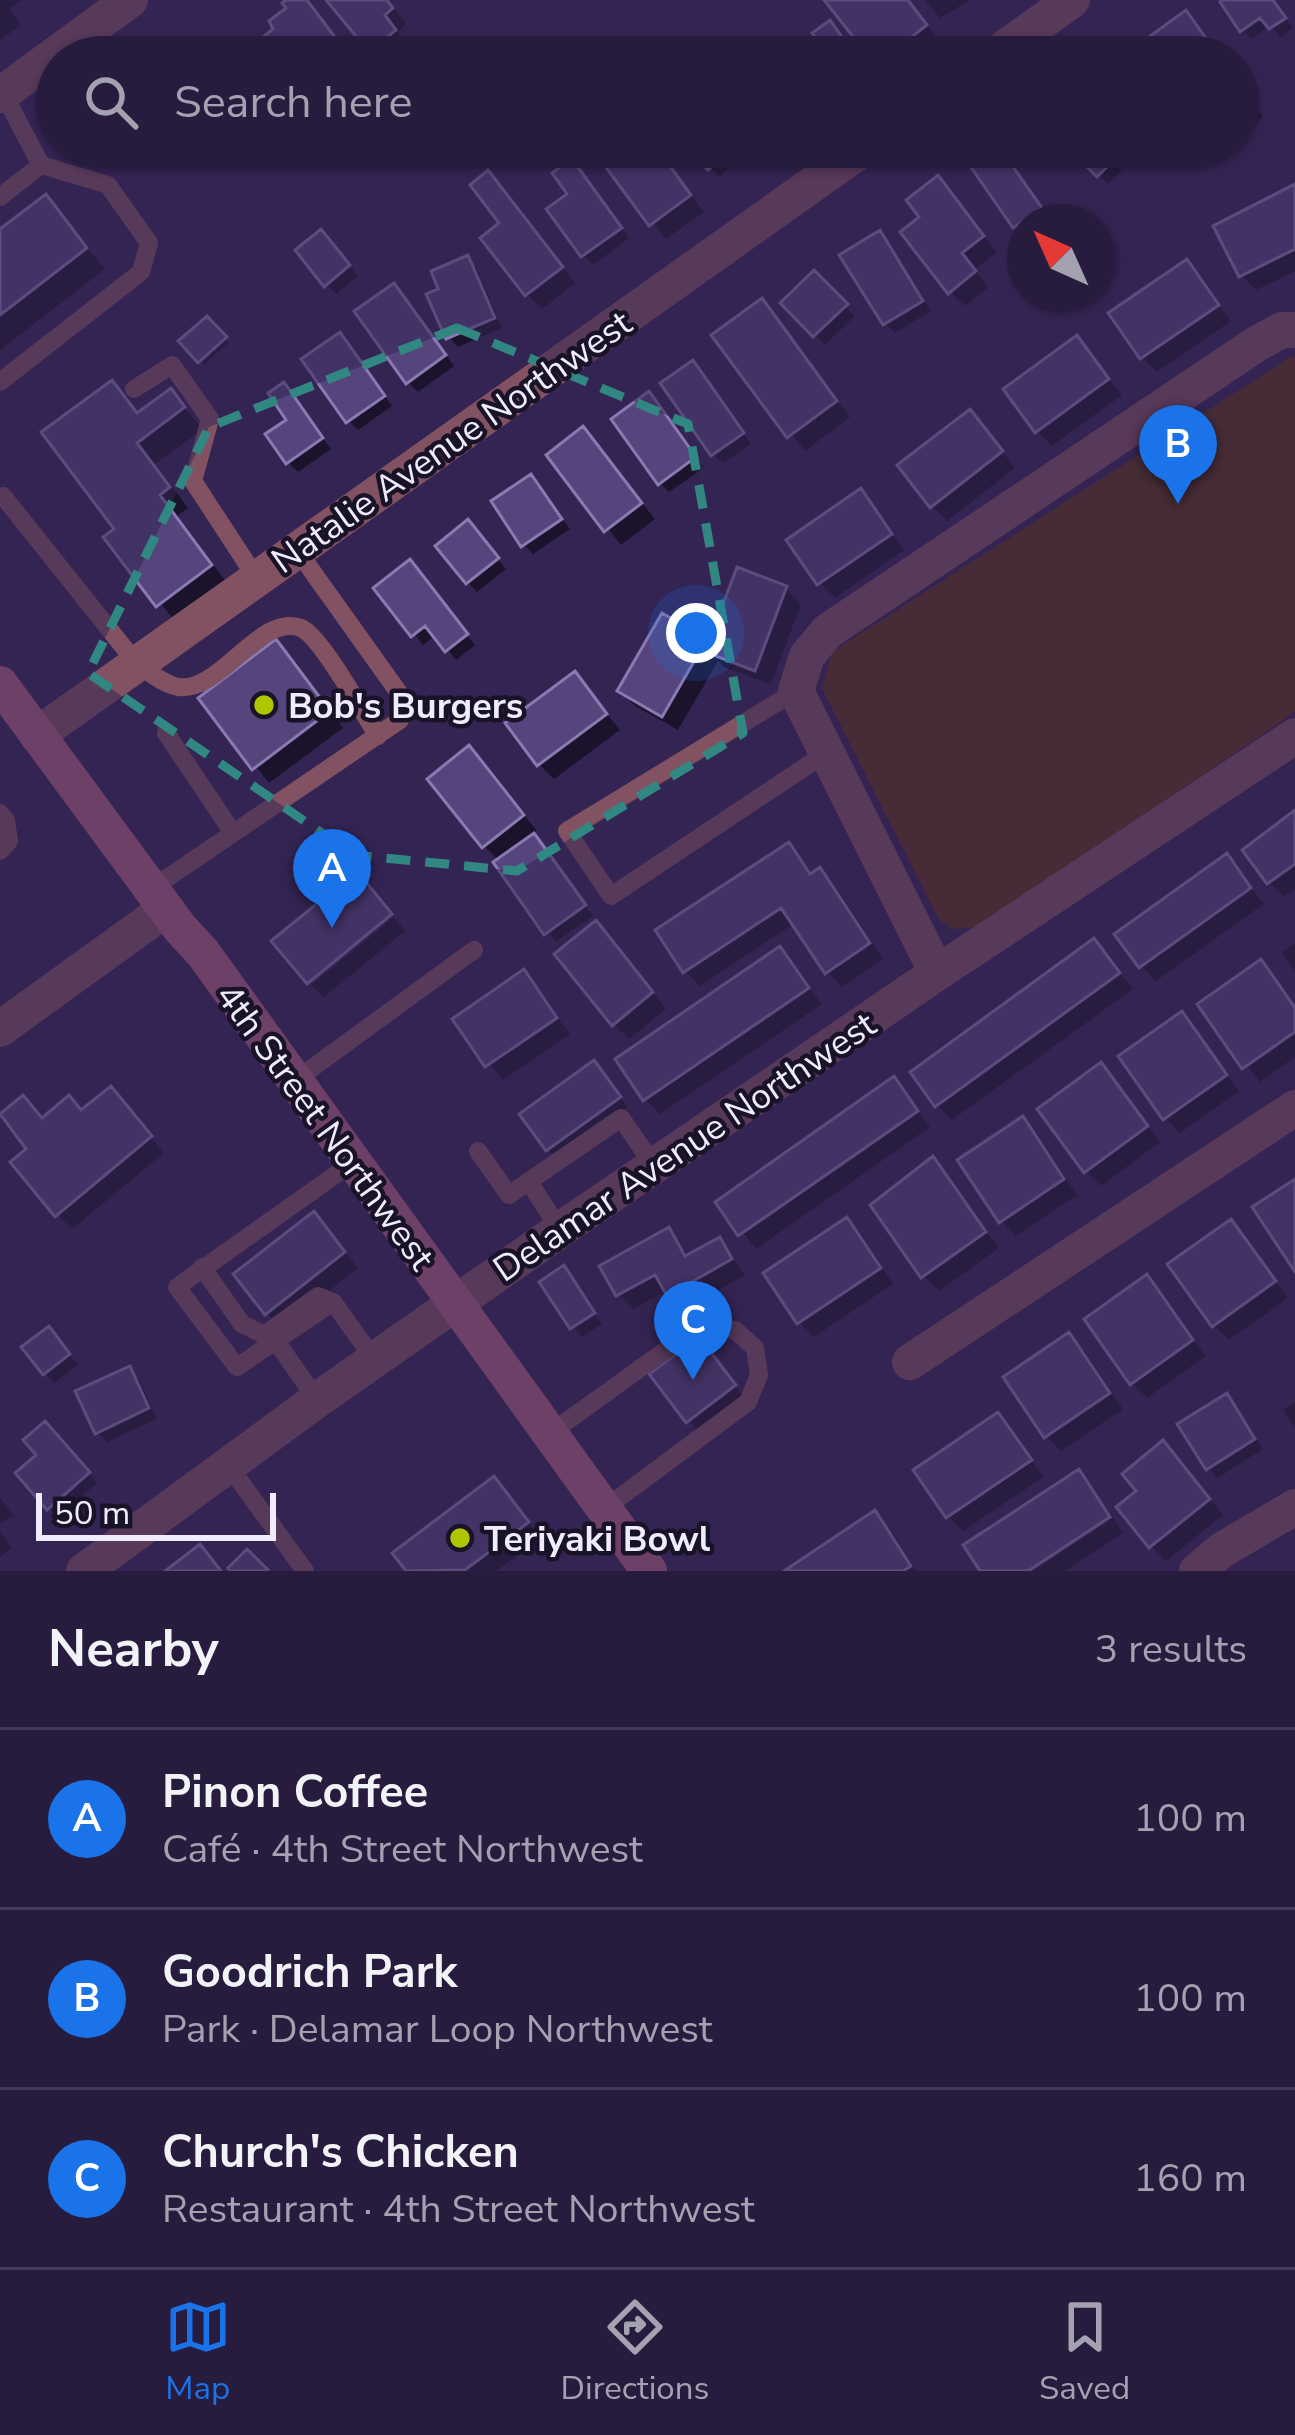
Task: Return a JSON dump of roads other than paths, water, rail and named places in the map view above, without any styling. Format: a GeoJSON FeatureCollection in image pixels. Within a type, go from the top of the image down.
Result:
{"type":"FeatureCollection","features":[{"type":"Feature","properties":{"kind":"main road","name":"4th Street Northwest"},"geometry":{"type":"LineString","coordinates":[[0,684],[203,953],[649,1571]]}},
{"type":"Feature","properties":{"kind":"street"},"geometry":{"type":"LineString","coordinates":[[81,36],[130,0]]}},
{"type":"Feature","properties":{"kind":"street"},"geometry":{"type":"LineString","coordinates":[[1021,36],[1072,0]]}},
{"type":"Feature","properties":{"kind":"street"},"geometry":{"type":"LineString","coordinates":[[2,94],[36,69]]}},
{"type":"Feature","properties":{"kind":"street","name":"Natalie Avenue Northwest"},"geometry":{"type":"LineString","coordinates":[[37,735],[835,168]]}},
{"type":"Feature","properties":{"kind":"street"},"geometry":{"type":"LineString","coordinates":[[937,973],[796,691],[807,656],[828,631],[1258,343],[1282,330],[1295,330]]}},
{"type":"Feature","properties":{"kind":"street","name":"Delamar Avenue Northwest"},"geometry":{"type":"LineString","coordinates":[[84,1571],[316,1400],[560,1231],[1295,736]]}},
{"type":"Feature","properties":{"kind":"street"},"geometry":{"type":"LineString","coordinates":[[0,1029],[159,899]]}},
{"type":"Feature","properties":{"kind":"street"},"geometry":{"type":"LineString","coordinates":[[910,1362],[1295,1108]]}},
{"type":"Feature","properties":{"kind":"street"},"geometry":{"type":"LineString","coordinates":[[1196,1571],[1295,1507]]}},
{"type":"Feature","properties":{"kind":"lane"},"geometry":{"type":"LineString","coordinates":[[2,94],[36,155]]}},
{"type":"Feature","properties":{"kind":"lane"},"geometry":{"type":"LineString","coordinates":[[0,197],[36,168]]}},
{"type":"Feature","properties":{"kind":"lane"},"geometry":{"type":"LineString","coordinates":[[0,382],[141,272],[149,243],[108,184],[54,168]]}},
{"type":"Feature","properties":{"kind":"lane"},"geometry":{"type":"LineString","coordinates":[[134,388],[172,365],[210,418],[193,482],[257,578]]}},
{"type":"Feature","properties":{"kind":"lane"},"geometry":{"type":"LineString","coordinates":[[0,498],[137,664],[178,687],[199,685],[276,628],[300,628],[316,641],[378,736]]}},
{"type":"Feature","properties":{"kind":"lane"},"geometry":{"type":"LineString","coordinates":[[159,899],[233,833],[400,720],[404,700],[297,550]]}},
{"type":"Feature","properties":{"kind":"lane"},"geometry":{"type":"LineString","coordinates":[[796,691],[567,831],[611,896],[826,753]]}},
{"type":"Feature","properties":{"kind":"lane"},"geometry":{"type":"LineString","coordinates":[[166,734],[233,833]]}},
{"type":"Feature","properties":{"kind":"lane"},"geometry":{"type":"LineString","coordinates":[[0,814],[6,820],[9,841],[0,851]]}},
{"type":"Feature","properties":{"kind":"lane"},"geometry":{"type":"LineString","coordinates":[[293,1082],[474,950]]}},
{"type":"Feature","properties":{"kind":"lane"},"geometry":{"type":"LineString","coordinates":[[478,1151],[509,1195],[621,1118],[655,1167]]}},
{"type":"Feature","properties":{"kind":"lane"},"geometry":{"type":"LineString","coordinates":[[333,1302],[237,1367],[177,1287],[352,1163]]}},
{"type":"Feature","properties":{"kind":"lane"},"geometry":{"type":"LineString","coordinates":[[529,1182],[560,1231]]}},
{"type":"Feature","properties":{"kind":"lane"},"geometry":{"type":"LineString","coordinates":[[202,1268],[242,1324],[264,1335],[318,1296],[333,1302],[376,1362]]}},
{"type":"Feature","properties":{"kind":"lane"},"geometry":{"type":"LineString","coordinates":[[549,1434],[702,1324],[735,1330],[755,1348],[759,1375],[748,1402],[604,1509]]}},
{"type":"Feature","properties":{"kind":"lane"},"geometry":{"type":"LineString","coordinates":[[276,1342],[316,1400]]}},
{"type":"Feature","properties":{"kind":"lane"},"geometry":{"type":"LineString","coordinates":[[230,1466],[305,1571]]}},
{"type":"Feature","properties":{"kind":"place","name":"Goodrich Park"},"geometry":{"type":"Point","coordinates":[1178,504]}},
{"type":"Feature","properties":{"kind":"place","name":"Bob's Burgers"},"geometry":{"type":"Point","coordinates":[264,705]}},
{"type":"Feature","properties":{"kind":"place","name":"Pinon Coffee"},"geometry":{"type":"Point","coordinates":[332,928]}},
{"type":"Feature","properties":{"kind":"place","name":"Church's Chicken"},"geometry":{"type":"Point","coordinates":[693,1380]}},
{"type":"Feature","properties":{"kind":"place","name":"Teriyaki Bowl"},"geometry":{"type":"Point","coordinates":[460,1538]}}]}
